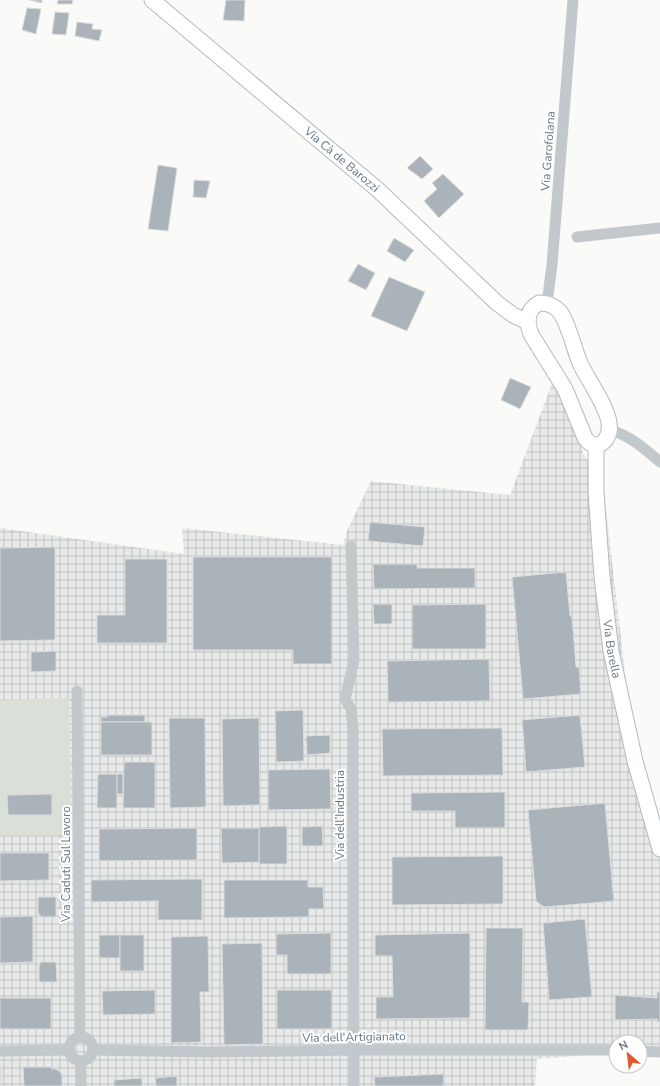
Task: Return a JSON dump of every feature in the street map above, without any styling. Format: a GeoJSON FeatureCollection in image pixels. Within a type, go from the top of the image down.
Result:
{"type":"FeatureCollection","features":[{"type":"Feature","properties":{"kind":"street","name":"Via Cà de Barozzi"},"geometry":{"type":"LineString","coordinates":[[152,0],[377,189],[497,303],[513,315],[528,322]]}},
{"type":"Feature","properties":{"kind":"street","name":"Via Garofolana"},"geometry":{"type":"LineString","coordinates":[[548,303],[573,0]]}},
{"type":"Feature","properties":{"kind":"street"},"geometry":{"type":"LineString","coordinates":[[577,237],[660,228]]}},
{"type":"Feature","properties":{"kind":"street"},"geometry":{"type":"LineString","coordinates":[[539,303],[548,303],[555,306],[563,316],[579,362],[604,409],[609,422],[610,430],[606,441],[602,443],[596,445],[588,442],[585,438],[568,396],[529,329],[528,322],[530,309],[539,303]]}},
{"type":"Feature","properties":{"kind":"street"},"geometry":{"type":"LineString","coordinates":[[610,430],[617,432],[632,441],[660,462]]}},
{"type":"Feature","properties":{"kind":"street","name":"Via Barella"},"geometry":{"type":"LineString","coordinates":[[596,445],[596,491],[602,577],[611,651],[635,761],[660,849]]}},
{"type":"Feature","properties":{"kind":"street","name":"Via dell’Industria"},"geometry":{"type":"LineString","coordinates":[[352,546],[354,660],[345,700],[351,709],[353,727],[354,1086]]}},
{"type":"Feature","properties":{"kind":"street","name":"Via Caduti Sul Lavoro"},"geometry":{"type":"LineString","coordinates":[[78,691],[80,1037]]}},
{"type":"Feature","properties":{"kind":"street"},"geometry":{"type":"LineString","coordinates":[[80,1037],[90,1040],[93,1050],[88,1059],[81,1061],[74,1058],[69,1050],[73,1040],[80,1037]]}},
{"type":"Feature","properties":{"kind":"street"},"geometry":{"type":"LineString","coordinates":[[0,1051],[69,1050]]}},
{"type":"Feature","properties":{"kind":"street","name":"Via dell'Artigianato"},"geometry":{"type":"LineString","coordinates":[[93,1050],[210,1052],[354,1050],[608,1050]]}},
{"type":"Feature","properties":{"kind":"street"},"geometry":{"type":"LineString","coordinates":[[648,1051],[660,1052]]}},
{"type":"Feature","properties":{"kind":"street"},"geometry":{"type":"LineString","coordinates":[[81,1061],[81,1086]]}},
{"type":"Feature","properties":{"kind":"shaded area"},"geometry":{"type":"Polygon","coordinates":[[[554,378],[580,438],[583,453],[603,485],[629,707],[652,800],[660,825],[660,1050],[648,1051],[648,1034],[608,1034],[608,1054],[537,1059],[535,1086],[0,1086],[0,528],[184,554],[182,528],[343,545],[347,531],[371,481],[510,495],[554,378]]]}},
{"type":"Feature","properties":{"kind":"shaded area"},"geometry":{"type":"Polygon","coordinates":[[[69,698],[71,835],[0,836],[0,700],[69,698]]]}},
{"type":"Feature","properties":{"kind":"building"},"geometry":{"type":"Polygon","coordinates":[[[29,0],[42,0],[42,3],[29,0]]]}},
{"type":"Feature","properties":{"kind":"building"},"geometry":{"type":"Polygon","coordinates":[[[58,0],[73,0],[72,4],[57,4],[58,0]]]}},
{"type":"Feature","properties":{"kind":"building"},"geometry":{"type":"Polygon","coordinates":[[[226,0],[245,0],[244,21],[223,20],[226,0]]]}},
{"type":"Feature","properties":{"kind":"building"},"geometry":{"type":"Polygon","coordinates":[[[27,8],[41,9],[36,34],[22,30],[27,8]]]}},
{"type":"Feature","properties":{"kind":"building"},"geometry":{"type":"Polygon","coordinates":[[[55,12],[69,13],[66,35],[52,34],[55,12]]]}},
{"type":"Feature","properties":{"kind":"building"},"geometry":{"type":"Polygon","coordinates":[[[77,22],[93,24],[92,29],[102,30],[99,41],[75,36],[77,22]]]}},
{"type":"Feature","properties":{"kind":"building"},"geometry":{"type":"Polygon","coordinates":[[[420,156],[433,169],[422,179],[407,168],[420,156]]]}},
{"type":"Feature","properties":{"kind":"building"},"geometry":{"type":"Polygon","coordinates":[[[158,165],[177,168],[168,231],[148,229],[158,165]]]}},
{"type":"Feature","properties":{"kind":"building"},"geometry":{"type":"Polygon","coordinates":[[[443,174],[464,194],[439,218],[424,201],[437,189],[432,183],[443,174]]]}},
{"type":"Feature","properties":{"kind":"building"},"geometry":{"type":"Polygon","coordinates":[[[194,180],[210,181],[206,198],[193,197],[194,180]]]}},
{"type":"Feature","properties":{"kind":"building"},"geometry":{"type":"Polygon","coordinates":[[[394,238],[414,250],[405,262],[387,251],[394,238]]]}},
{"type":"Feature","properties":{"kind":"building"},"geometry":{"type":"Polygon","coordinates":[[[358,264],[375,273],[366,290],[348,281],[358,264]]]}},
{"type":"Feature","properties":{"kind":"building"},"geometry":{"type":"Polygon","coordinates":[[[389,277],[425,292],[407,331],[371,316],[389,277]]]}},
{"type":"Feature","properties":{"kind":"building"},"geometry":{"type":"Polygon","coordinates":[[[510,378],[531,387],[520,409],[501,400],[510,378]]]}},
{"type":"Feature","properties":{"kind":"building"},"geometry":{"type":"Polygon","coordinates":[[[370,522],[425,527],[423,546],[368,541],[370,522]]]}},
{"type":"Feature","properties":{"kind":"building"},"geometry":{"type":"Polygon","coordinates":[[[55,547],[55,640],[0,641],[0,548],[55,547]]]}},
{"type":"Feature","properties":{"kind":"building"},"geometry":{"type":"Polygon","coordinates":[[[193,557],[332,557],[332,664],[293,664],[293,650],[193,650],[193,557]]]}},
{"type":"Feature","properties":{"kind":"building"},"geometry":{"type":"Polygon","coordinates":[[[125,559],[167,559],[167,643],[97,643],[97,615],[125,615],[125,559]]]}},
{"type":"Feature","properties":{"kind":"building"},"geometry":{"type":"Polygon","coordinates":[[[373,564],[417,564],[417,568],[475,568],[475,588],[374,589],[373,564]]]}},
{"type":"Feature","properties":{"kind":"building"},"geometry":{"type":"Polygon","coordinates":[[[566,572],[570,616],[572,616],[576,667],[579,667],[581,694],[523,699],[512,577],[566,572]]]}},
{"type":"Feature","properties":{"kind":"building"},"geometry":{"type":"Polygon","coordinates":[[[373,604],[392,604],[392,624],[374,624],[373,604]]]}},
{"type":"Feature","properties":{"kind":"building"},"geometry":{"type":"Polygon","coordinates":[[[486,604],[486,649],[412,649],[412,605],[486,604]]]}},
{"type":"Feature","properties":{"kind":"building"},"geometry":{"type":"Polygon","coordinates":[[[56,651],[56,671],[31,672],[31,652],[56,651]]]}},
{"type":"Feature","properties":{"kind":"building"},"geometry":{"type":"Polygon","coordinates":[[[489,659],[490,701],[388,702],[387,661],[489,659]]]}},
{"type":"Feature","properties":{"kind":"building"},"geometry":{"type":"Polygon","coordinates":[[[303,710],[304,761],[276,762],[275,711],[303,710]]]}},
{"type":"Feature","properties":{"kind":"building"},"geometry":{"type":"Polygon","coordinates":[[[107,715],[145,715],[145,722],[101,722],[101,717],[107,717],[107,715]]]}},
{"type":"Feature","properties":{"kind":"building"},"geometry":{"type":"Polygon","coordinates":[[[580,715],[585,767],[526,772],[522,720],[580,715]]]}},
{"type":"Feature","properties":{"kind":"building"},"geometry":{"type":"Polygon","coordinates":[[[169,718],[205,718],[206,807],[170,808],[169,718]]]}},
{"type":"Feature","properties":{"kind":"building"},"geometry":{"type":"Polygon","coordinates":[[[259,718],[260,805],[223,806],[222,719],[259,718]]]}},
{"type":"Feature","properties":{"kind":"building"},"geometry":{"type":"Polygon","coordinates":[[[101,722],[152,722],[152,755],[101,755],[101,722]]]}},
{"type":"Feature","properties":{"kind":"building"},"geometry":{"type":"Polygon","coordinates":[[[502,728],[503,775],[383,776],[382,729],[502,728]]]}},
{"type":"Feature","properties":{"kind":"building"},"geometry":{"type":"Polygon","coordinates":[[[330,735],[330,753],[307,755],[306,736],[330,735]]]}},
{"type":"Feature","properties":{"kind":"building"},"geometry":{"type":"Polygon","coordinates":[[[124,762],[155,762],[155,808],[123,808],[124,762]]]}},
{"type":"Feature","properties":{"kind":"building"},"geometry":{"type":"Polygon","coordinates":[[[330,769],[331,809],[268,810],[268,770],[330,769]]]}},
{"type":"Feature","properties":{"kind":"building"},"geometry":{"type":"Polygon","coordinates":[[[98,774],[117,774],[117,808],[97,808],[98,774]]]}},
{"type":"Feature","properties":{"kind":"building"},"geometry":{"type":"Polygon","coordinates":[[[117,774],[123,774],[123,794],[117,794],[117,774]]]}},
{"type":"Feature","properties":{"kind":"building"},"geometry":{"type":"Polygon","coordinates":[[[505,792],[505,828],[455,828],[455,811],[411,811],[411,793],[505,792]]]}},
{"type":"Feature","properties":{"kind":"building"},"geometry":{"type":"Polygon","coordinates":[[[52,794],[52,815],[8,815],[7,795],[52,794]]]}},
{"type":"Feature","properties":{"kind":"building"},"geometry":{"type":"Polygon","coordinates":[[[605,803],[614,901],[544,907],[536,901],[528,810],[605,803]]]}},
{"type":"Feature","properties":{"kind":"building"},"geometry":{"type":"Polygon","coordinates":[[[287,826],[287,864],[259,864],[259,827],[287,826]]]}},
{"type":"Feature","properties":{"kind":"building"},"geometry":{"type":"Polygon","coordinates":[[[322,826],[323,846],[302,846],[302,827],[322,826]]]}},
{"type":"Feature","properties":{"kind":"building"},"geometry":{"type":"Polygon","coordinates":[[[197,828],[197,860],[99,861],[99,829],[197,828]]]}},
{"type":"Feature","properties":{"kind":"building"},"geometry":{"type":"Polygon","coordinates":[[[221,828],[259,828],[259,862],[222,863],[221,828]]]}},
{"type":"Feature","properties":{"kind":"building"},"geometry":{"type":"Polygon","coordinates":[[[0,853],[49,853],[49,880],[0,881],[0,853]]]}},
{"type":"Feature","properties":{"kind":"building"},"geometry":{"type":"Polygon","coordinates":[[[503,856],[503,904],[392,905],[392,857],[503,856]]]}},
{"type":"Feature","properties":{"kind":"building"},"geometry":{"type":"Polygon","coordinates":[[[202,879],[202,920],[158,920],[158,901],[91,902],[91,880],[202,879]]]}},
{"type":"Feature","properties":{"kind":"building"},"geometry":{"type":"Polygon","coordinates":[[[224,880],[308,880],[308,887],[323,887],[324,909],[309,909],[309,917],[224,918],[224,880]]]}},
{"type":"Feature","properties":{"kind":"building"},"geometry":{"type":"Polygon","coordinates":[[[38,897],[56,897],[56,917],[40,917],[40,914],[38,914],[38,897]]]}},
{"type":"Feature","properties":{"kind":"building"},"geometry":{"type":"Polygon","coordinates":[[[33,916],[33,962],[0,963],[0,917],[33,916]]]}},
{"type":"Feature","properties":{"kind":"building"},"geometry":{"type":"Polygon","coordinates":[[[585,919],[592,997],[549,1000],[543,923],[585,919]]]}},
{"type":"Feature","properties":{"kind":"building"},"geometry":{"type":"Polygon","coordinates":[[[486,928],[523,928],[522,1002],[529,1002],[528,1030],[485,1030],[486,928]]]}},
{"type":"Feature","properties":{"kind":"building"},"geometry":{"type":"Polygon","coordinates":[[[331,933],[331,974],[287,974],[287,955],[276,955],[276,934],[331,933]]]}},
{"type":"Feature","properties":{"kind":"building"},"geometry":{"type":"Polygon","coordinates":[[[470,933],[470,1018],[376,1019],[376,997],[393,997],[392,956],[375,956],[375,935],[470,933]]]}},
{"type":"Feature","properties":{"kind":"building"},"geometry":{"type":"Polygon","coordinates":[[[99,935],[120,935],[120,958],[99,958],[99,935]]]}},
{"type":"Feature","properties":{"kind":"building"},"geometry":{"type":"Polygon","coordinates":[[[120,935],[144,935],[144,971],[120,971],[120,935]]]}},
{"type":"Feature","properties":{"kind":"building"},"geometry":{"type":"Polygon","coordinates":[[[208,936],[209,992],[200,992],[201,1042],[171,1043],[171,937],[208,936]]]}},
{"type":"Feature","properties":{"kind":"building"},"geometry":{"type":"Polygon","coordinates":[[[262,943],[263,1044],[224,1045],[222,944],[262,943]]]}},
{"type":"Feature","properties":{"kind":"building"},"geometry":{"type":"Polygon","coordinates":[[[40,962],[56,962],[57,982],[39,982],[40,962]]]}},
{"type":"Feature","properties":{"kind":"building"},"geometry":{"type":"Polygon","coordinates":[[[155,990],[155,1014],[103,1015],[102,991],[155,990]]]}},
{"type":"Feature","properties":{"kind":"building"},"geometry":{"type":"Polygon","coordinates":[[[277,990],[332,990],[332,1029],[277,1029],[277,990]]]}},
{"type":"Feature","properties":{"kind":"building"},"geometry":{"type":"Polygon","coordinates":[[[657,992],[660,992],[660,1021],[657,1022],[657,1019],[615,1020],[615,995],[657,998],[657,992]]]}},
{"type":"Feature","properties":{"kind":"building"},"geometry":{"type":"Polygon","coordinates":[[[0,998],[51,998],[51,1029],[0,1029],[0,998]]]}},
{"type":"Feature","properties":{"kind":"building"},"geometry":{"type":"Polygon","coordinates":[[[1,1067],[1,1086],[0,1086],[1,1067]]]}},
{"type":"Feature","properties":{"kind":"building"},"geometry":{"type":"Polygon","coordinates":[[[23,1067],[52,1067],[52,1069],[56,1069],[61,1073],[62,1086],[24,1086],[23,1067]]]}},
{"type":"Feature","properties":{"kind":"building"},"geometry":{"type":"Polygon","coordinates":[[[444,1074],[443,1086],[375,1086],[374,1077],[444,1074]]]}},
{"type":"Feature","properties":{"kind":"building"},"geometry":{"type":"Polygon","coordinates":[[[177,1076],[177,1086],[156,1086],[155,1078],[177,1076]]]}},
{"type":"Feature","properties":{"kind":"building"},"geometry":{"type":"Polygon","coordinates":[[[142,1078],[142,1086],[114,1086],[114,1080],[142,1078]]]}}]}
